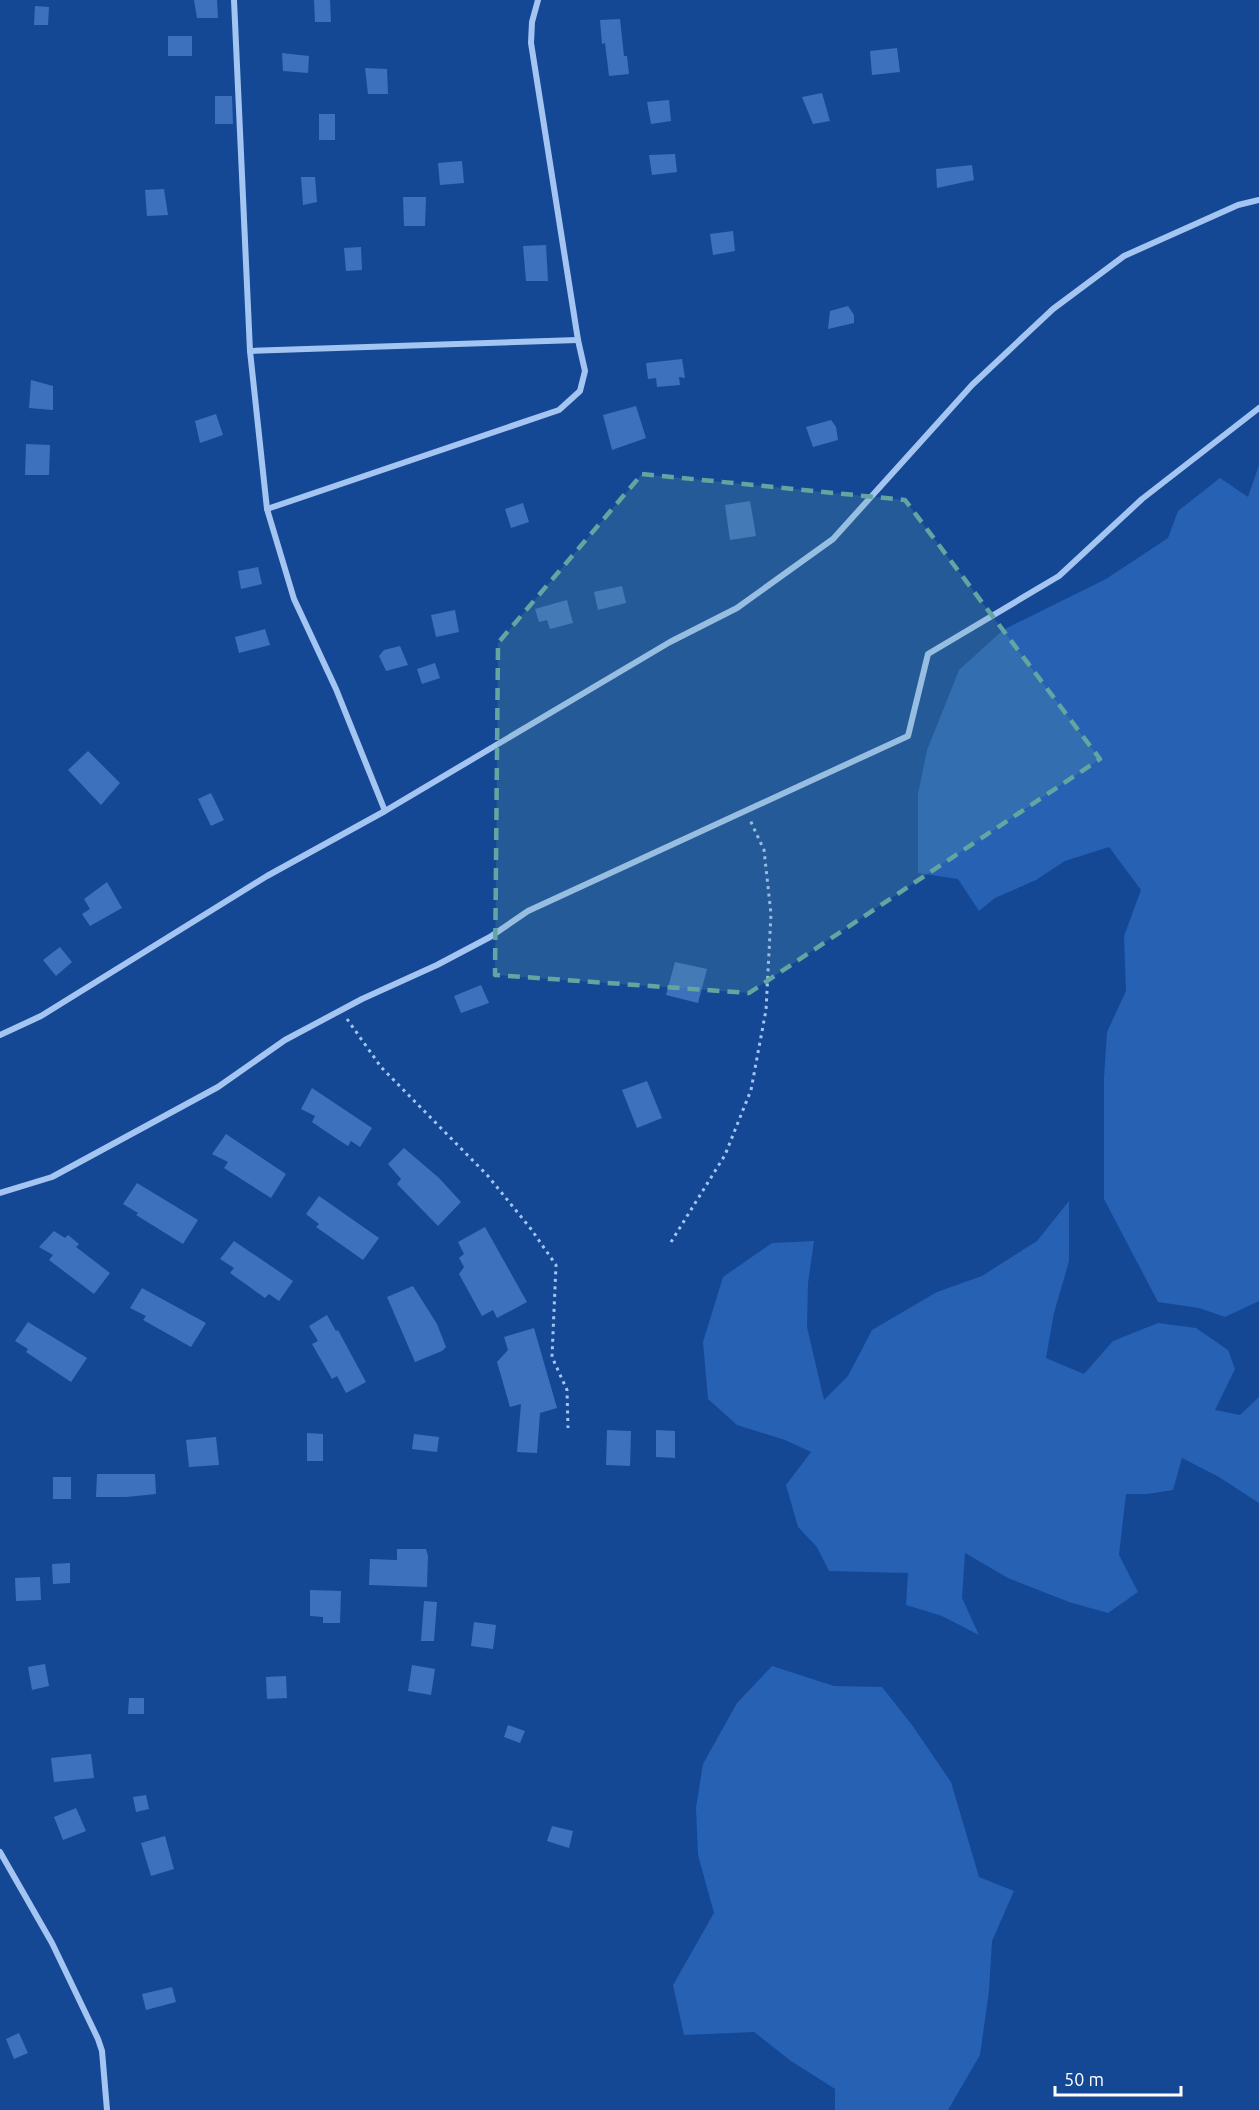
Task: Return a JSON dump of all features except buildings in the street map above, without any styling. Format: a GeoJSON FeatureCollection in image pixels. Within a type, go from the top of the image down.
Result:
{"type":"FeatureCollection","features":[{"type":"Feature","properties":{"kind":"street"},"geometry":{"type":"LineString","coordinates":[[234,0],[250,351],[267,509],[294,599],[336,689],[386,811]]}},
{"type":"Feature","properties":{"kind":"street"},"geometry":{"type":"LineString","coordinates":[[267,509],[559,410],[580,391],[585,371],[578,340],[531,43],[532,22],[538,0]]}},
{"type":"Feature","properties":{"kind":"street"},"geometry":{"type":"LineString","coordinates":[[0,1035],[41,1016],[267,876],[386,811],[670,642],[737,608],[833,539],[972,385],[1053,309],[1124,256],[1238,205],[1259,200]]}},
{"type":"Feature","properties":{"kind":"street"},"geometry":{"type":"LineString","coordinates":[[250,351],[578,340]]}},
{"type":"Feature","properties":{"kind":"street"},"geometry":{"type":"LineString","coordinates":[[0,1193],[52,1177],[218,1087],[285,1041],[340,1010],[490,937],[528,911],[908,736],[928,654],[1059,576],[1142,499],[1259,408]]}},
{"type":"Feature","properties":{"kind":"street"},"geometry":{"type":"LineString","coordinates":[[0,1852],[52,1943],[98,2039],[102,2051],[107,2110]]}},
{"type":"Feature","properties":{"kind":"path"},"geometry":{"type":"LineString","coordinates":[[671,1242],[725,1155],[751,1090],[766,1010],[771,914],[764,850],[745,810]]}},
{"type":"Feature","properties":{"kind":"path"},"geometry":{"type":"LineString","coordinates":[[340,1010],[381,1067],[488,1176],[531,1229],[556,1265],[552,1357],[567,1390],[568,1428]]}},
{"type":"Feature","properties":{"kind":"highlighted area"},"geometry":{"type":"Polygon","coordinates":[[[642,474],[905,500],[1100,759],[749,993],[495,975],[498,643],[642,474]]]}},
{"type":"Feature","properties":{"kind":"shaded area"},"geometry":{"type":"Polygon","coordinates":[[[1259,465],[1259,1301],[1225,1317],[1199,1308],[1158,1302],[1104,1199],[1104,1078],[1107,1032],[1126,991],[1124,936],[1141,890],[1109,847],[1065,861],[1036,880],[995,898],[979,911],[958,879],[918,873],[918,794],[927,750],[959,670],[1003,630],[1106,579],[1168,538],[1178,511],[1220,478],[1248,497],[1259,465]]]}},
{"type":"Feature","properties":{"kind":"shaded area"},"geometry":{"type":"Polygon","coordinates":[[[1069,1201],[1069,1261],[1054,1313],[1046,1358],[1084,1374],[1113,1341],[1158,1323],[1196,1328],[1228,1350],[1235,1369],[1215,1410],[1240,1415],[1259,1397],[1259,1503],[1219,1477],[1182,1458],[1173,1490],[1126,1494],[1119,1555],[1138,1592],[1108,1613],[1069,1602],[1008,1578],[965,1553],[962,1598],[979,1635],[942,1616],[906,1605],[908,1573],[829,1571],[817,1547],[798,1527],[786,1485],[811,1452],[785,1440],[737,1425],[708,1399],[703,1342],[723,1277],[772,1243],[814,1241],[808,1283],[807,1327],[824,1400],[848,1376],[872,1330],[937,1292],[982,1276],[1037,1241],[1069,1201]]]}},
{"type":"Feature","properties":{"kind":"shaded area"},"geometry":{"type":"Polygon","coordinates":[[[772,1666],[834,1686],[882,1687],[912,1725],[951,1782],[979,1877],[1014,1891],[992,1941],[989,1991],[980,2055],[948,2110],[835,2110],[835,2089],[791,2061],[754,2032],[684,2035],[673,1985],[714,1913],[698,1855],[696,1808],[703,1764],[737,1703],[772,1666]]]}}]}
